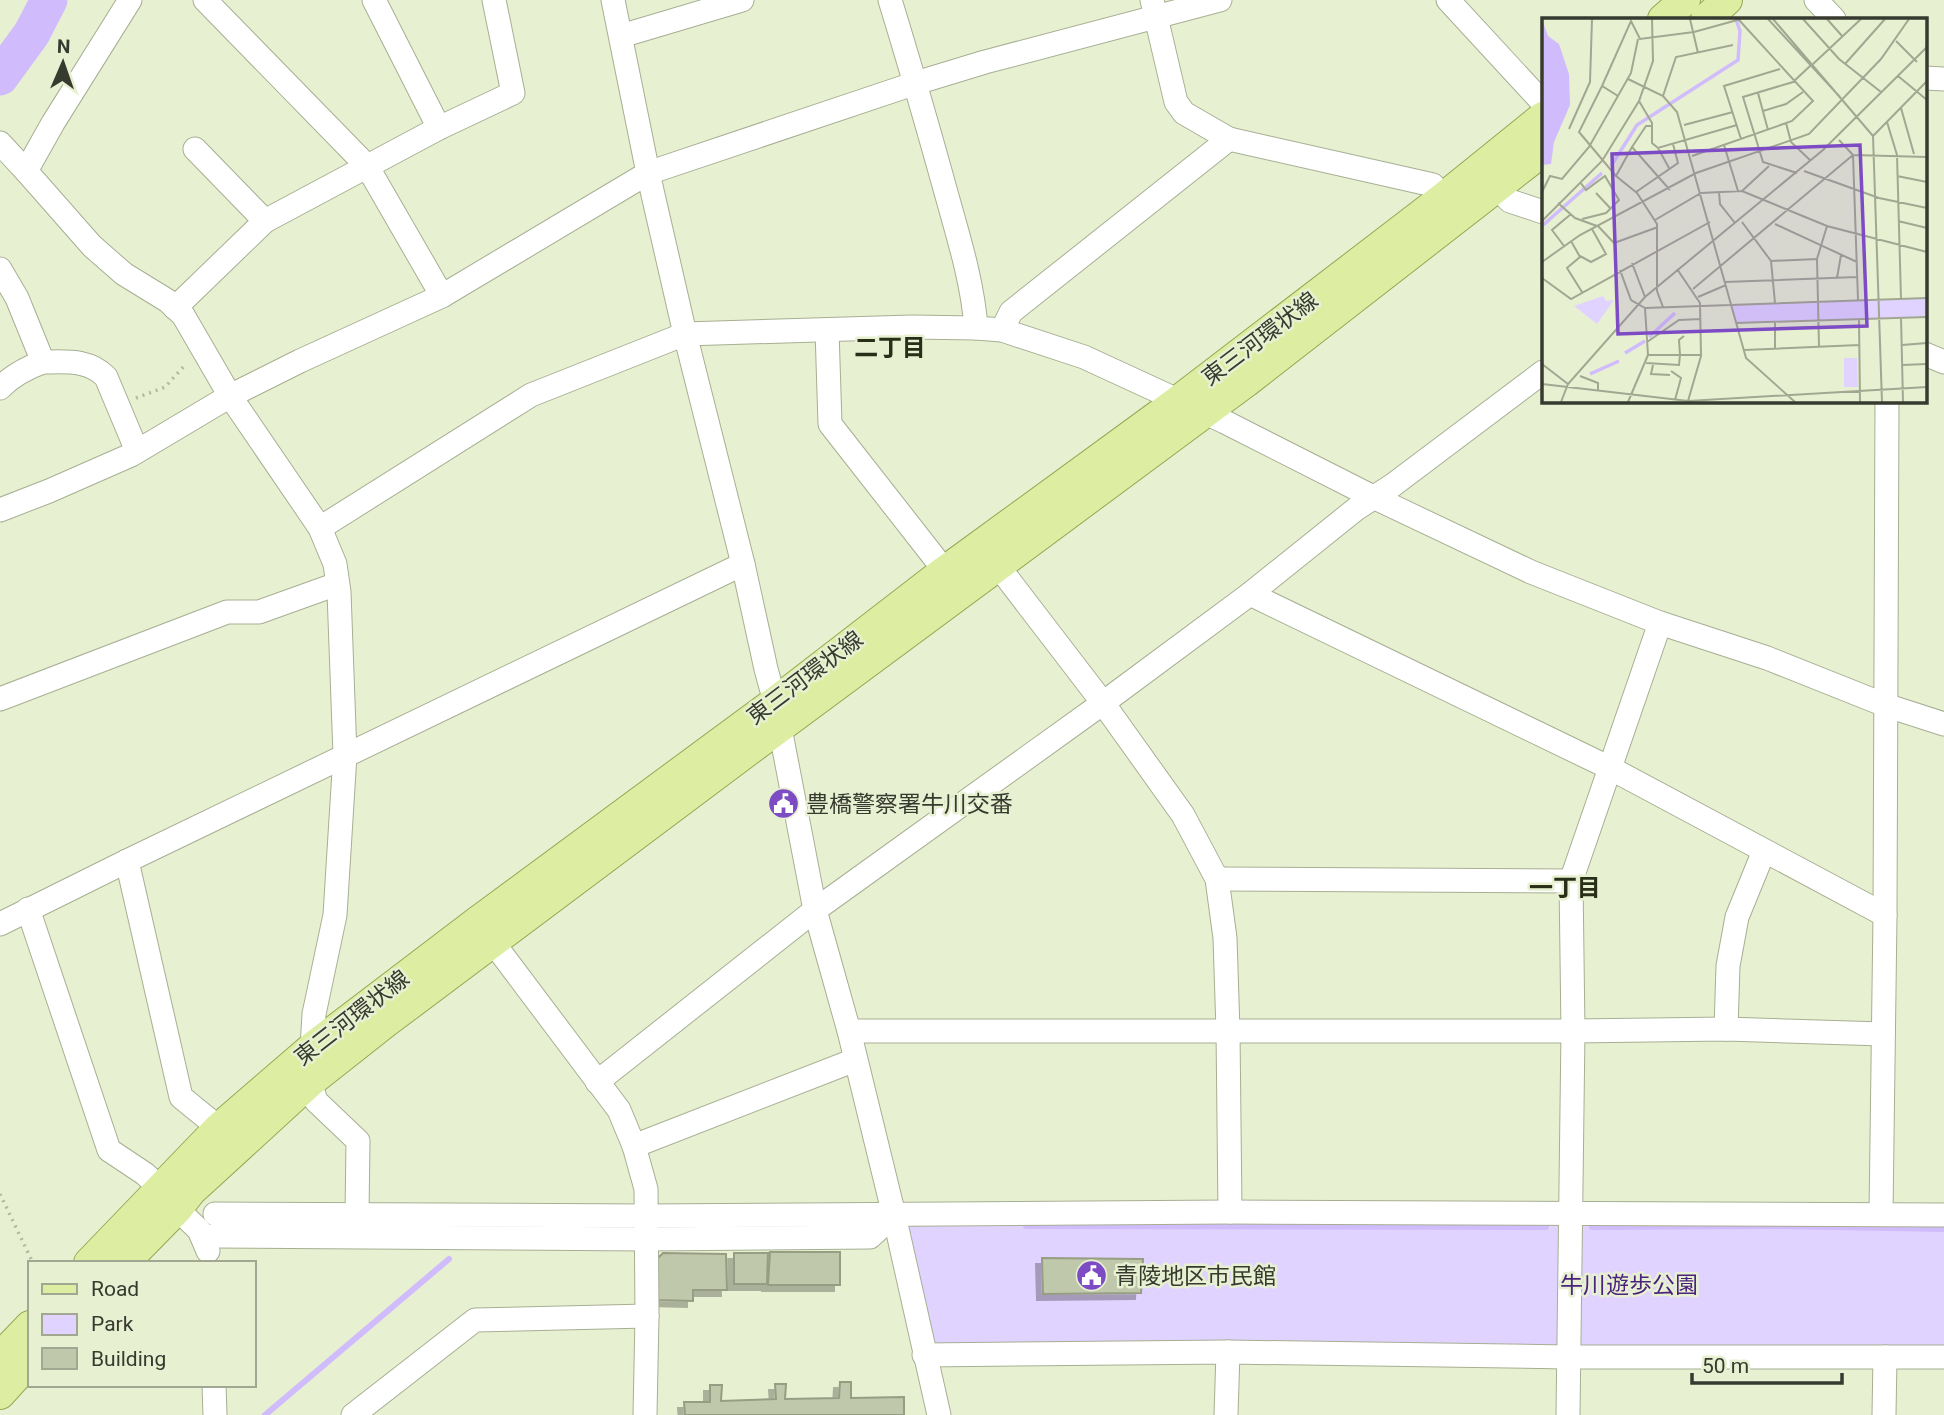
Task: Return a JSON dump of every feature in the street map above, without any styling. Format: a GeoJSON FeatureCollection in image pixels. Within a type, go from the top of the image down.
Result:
{"type":"FeatureCollection","features":[{"type":"Feature","properties":{"kind":"main road"},"geometry":{"type":"LineString","coordinates":[[1664,18],[1685,0]]}},
{"type":"Feature","properties":{"kind":"main road"},"geometry":{"type":"LineString","coordinates":[[1707,18],[1727,0]]}},
{"type":"Feature","properties":{"kind":"main road","name":"東三河環状線"},"geometry":{"type":"LineString","coordinates":[[126,1261],[176,1196],[219,1128],[314,1046],[485,932],[777,715],[998,566],[1542,118]]}},
{"type":"Feature","properties":{"kind":"main road","name":"東三河環状線"},"geometry":{"type":"LineString","coordinates":[[777,715],[945,571],[1191,406],[1246,382],[1542,152]]}},
{"type":"Feature","properties":{"kind":"main road","name":"東三河環状線"},"geometry":{"type":"LineString","coordinates":[[92,1261],[176,1196],[485,932]]}},
{"type":"Feature","properties":{"kind":"main road"},"geometry":{"type":"LineString","coordinates":[[0,1357],[28,1328]]}},
{"type":"Feature","properties":{"kind":"main road"},"geometry":{"type":"LineString","coordinates":[[0,1394],[28,1363]]}},
{"type":"Feature","properties":{"kind":"street"},"geometry":{"type":"LineString","coordinates":[[26,171],[130,0]]}},
{"type":"Feature","properties":{"kind":"street"},"geometry":{"type":"LineString","coordinates":[[205,0],[368,166],[442,296]]}},
{"type":"Feature","properties":{"kind":"street"},"geometry":{"type":"LineString","coordinates":[[374,0],[439,128]]}},
{"type":"Feature","properties":{"kind":"street"},"geometry":{"type":"LineString","coordinates":[[175,308],[265,221],[439,128],[513,93],[494,0]]}},
{"type":"Feature","properties":{"kind":"street"},"geometry":{"type":"LineString","coordinates":[[613,0],[648,173],[777,715],[815,910],[849,1031],[939,1415]]}},
{"type":"Feature","properties":{"kind":"street"},"geometry":{"type":"LineString","coordinates":[[621,36],[742,0]]}},
{"type":"Feature","properties":{"kind":"street"},"geometry":{"type":"LineString","coordinates":[[890,0],[954,222],[975,310],[976,328]]}},
{"type":"Feature","properties":{"kind":"street"},"geometry":{"type":"LineString","coordinates":[[0,510],[137,452],[230,397],[300,361],[442,296],[648,173],[916,83],[1154,8],[1220,0]]}},
{"type":"Feature","properties":{"kind":"street"},"geometry":{"type":"LineString","coordinates":[[1448,0],[1542,102]]}},
{"type":"Feature","properties":{"kind":"street"},"geometry":{"type":"LineString","coordinates":[[1816,0],[1833,18]]}},
{"type":"Feature","properties":{"kind":"street"},"geometry":{"type":"LineString","coordinates":[[1154,8],[1176,102],[1184,113],[1229,139],[1433,185],[1443,198]]}},
{"type":"Feature","properties":{"kind":"street"},"geometry":{"type":"LineString","coordinates":[[1926,78],[1944,79]]}},
{"type":"Feature","properties":{"kind":"street"},"geometry":{"type":"LineString","coordinates":[[1002,330],[1011,312],[1229,139]]}},
{"type":"Feature","properties":{"kind":"street"},"geometry":{"type":"LineString","coordinates":[[0,143],[92,246],[124,274],[168,301],[183,315],[230,397],[320,528],[335,564],[345,755],[335,915],[314,1014],[310,1082],[316,1101],[358,1141],[357,1214]]}},
{"type":"Feature","properties":{"kind":"street"},"geometry":{"type":"LineString","coordinates":[[195,149],[265,221]]}},
{"type":"Feature","properties":{"kind":"street"},"geometry":{"type":"LineString","coordinates":[[1497,188],[1510,201],[1542,212]]}},
{"type":"Feature","properties":{"kind":"street"},"geometry":{"type":"LineString","coordinates":[[0,269],[17,298],[43,362]]}},
{"type":"Feature","properties":{"kind":"street"},"geometry":{"type":"LineString","coordinates":[[320,528],[531,395],[685,334],[912,327],[1002,330],[1084,357],[1191,406],[1531,572],[1660,623],[1767,658],[1885,705],[1944,724]]}},
{"type":"Feature","properties":{"kind":"street"},"geometry":{"type":"LineString","coordinates":[[827,330],[831,424],[945,571]]}},
{"type":"Feature","properties":{"kind":"street"},"geometry":{"type":"LineString","coordinates":[[1926,354],[1944,362]]}},
{"type":"Feature","properties":{"kind":"street"},"geometry":{"type":"LineString","coordinates":[[0,388],[9,378],[43,362],[88,364],[106,377],[137,452]]}},
{"type":"Feature","properties":{"kind":"street"},"geometry":{"type":"LineString","coordinates":[[597,1082],[815,910],[1103,703],[1250,594],[1356,509],[1394,485],[1542,373]]}},
{"type":"Feature","properties":{"kind":"street"},"geometry":{"type":"LineString","coordinates":[[1881,1214],[1885,915],[1886,402]]}},
{"type":"Feature","properties":{"kind":"street"},"geometry":{"type":"LineString","coordinates":[[0,924],[743,564]]}},
{"type":"Feature","properties":{"kind":"street"},"geometry":{"type":"LineString","coordinates":[[998,566],[1103,703],[1183,815],[1217,879],[1225,938],[1230,1212]]}},
{"type":"Feature","properties":{"kind":"street"},"geometry":{"type":"LineString","coordinates":[[0,699],[227,611],[259,612],[337,584]]}},
{"type":"Feature","properties":{"kind":"street"},"geometry":{"type":"LineString","coordinates":[[1250,594],[1611,768],[1885,915]]}},
{"type":"Feature","properties":{"kind":"street"},"geometry":{"type":"LineString","coordinates":[[1568,1415],[1572,1214],[1571,881],[1660,623]]}},
{"type":"Feature","properties":{"kind":"street"},"geometry":{"type":"LineString","coordinates":[[1726,1029],[1728,966],[1737,917],[1764,851]]}},
{"type":"Feature","properties":{"kind":"street"},"geometry":{"type":"LineString","coordinates":[[127,861],[181,1097],[219,1128]]}},
{"type":"Feature","properties":{"kind":"street"},"geometry":{"type":"LineString","coordinates":[[1217,879],[1571,881]]}},
{"type":"Feature","properties":{"kind":"street"},"geometry":{"type":"LineString","coordinates":[[28,909],[109,1150],[176,1196],[211,1241]]}},
{"type":"Feature","properties":{"kind":"street"},"geometry":{"type":"LineString","coordinates":[[485,932],[619,1110],[634,1146],[646,1189],[645,1415]]}},
{"type":"Feature","properties":{"kind":"street"},"geometry":{"type":"LineString","coordinates":[[849,1031],[1726,1029],[1883,1034]]}},
{"type":"Feature","properties":{"kind":"street"},"geometry":{"type":"LineString","coordinates":[[634,1146],[855,1060]]}},
{"type":"Feature","properties":{"kind":"street"},"geometry":{"type":"LineString","coordinates":[[176,1196],[199,1230],[211,1241],[870,1237],[894,1215]]}},
{"type":"Feature","properties":{"kind":"street"},"geometry":{"type":"LineString","coordinates":[[211,1241],[357,1214],[646,1216],[1230,1212],[1944,1215]]}},
{"type":"Feature","properties":{"kind":"street"},"geometry":{"type":"LineString","coordinates":[[353,1415],[475,1320],[647,1316]]}},
{"type":"Feature","properties":{"kind":"street"},"geometry":{"type":"LineString","coordinates":[[924,1355],[1228,1352],[1569,1357],[1944,1357]]}},
{"type":"Feature","properties":{"kind":"street"},"geometry":{"type":"LineString","coordinates":[[1226,1415],[1228,1352]]}},
{"type":"Feature","properties":{"kind":"street"},"geometry":{"type":"LineString","coordinates":[[1884,1415],[1885,1357]]}},
{"type":"Feature","properties":{"kind":"street"},"geometry":{"type":"LineString","coordinates":[[214,1387],[215,1415]]}},
{"type":"Feature","properties":{"kind":"path"},"geometry":{"type":"LineString","coordinates":[[117,405],[164,387],[202,348]]}},
{"type":"Feature","properties":{"kind":"path"},"geometry":{"type":"LineString","coordinates":[[0,1194],[32,1261]]}},
{"type":"Feature","properties":{"kind":"green space","name":"牛川遊歩公園"},"geometry":{"type":"Polygon","coordinates":[[[894,1215],[1944,1216],[1944,1357],[924,1355],[894,1215]]]}},
{"type":"Feature","properties":{"kind":"building"},"geometry":{"type":"Polygon","coordinates":[[[770,1252],[840,1252],[840,1285],[768,1285],[770,1252]]]}},
{"type":"Feature","properties":{"kind":"building"},"geometry":{"type":"Polygon","coordinates":[[[663,1253],[726,1254],[727,1290],[693,1290],[693,1301],[656,1300],[657,1259],[663,1253]]]}},
{"type":"Feature","properties":{"kind":"building"},"geometry":{"type":"Polygon","coordinates":[[[734,1253],[768,1253],[767,1284],[734,1284],[734,1253]]]}},
{"type":"Feature","properties":{"kind":"building","name":"青陵地区市民館"},"geometry":{"type":"Polygon","coordinates":[[[1042,1258],[1143,1259],[1141,1293],[1043,1294],[1042,1258]]]}},
{"type":"Feature","properties":{"kind":"building"},"geometry":{"type":"Polygon","coordinates":[[[840,1382],[851,1382],[851,1398],[904,1397],[904,1415],[685,1415],[684,1402],[710,1402],[710,1385],[722,1385],[721,1401],[776,1399],[775,1384],[786,1384],[785,1399],[839,1398],[840,1382]]]}},
{"type":"Feature","properties":{"kind":"waterway"},"geometry":{"type":"LineString","coordinates":[[0,77],[32,33],[49,0]]}},
{"type":"Feature","properties":{"kind":"waterway"},"geometry":{"type":"LineString","coordinates":[[1026,1226],[1546,1227]]}},
{"type":"Feature","properties":{"kind":"waterway"},"geometry":{"type":"LineString","coordinates":[[1592,1227],[1944,1229]]}},
{"type":"Feature","properties":{"kind":"waterway"},"geometry":{"type":"LineString","coordinates":[[265,1415],[449,1259]]}},
{"type":"Feature","properties":{"kind":"place","name":"豊橋警察署牛川交番"},"geometry":{"type":"Point","coordinates":[783,804]}},
{"type":"Feature","properties":{"kind":"place","name":"青陵地区市民館"},"geometry":{"type":"Point","coordinates":[1092,1276]}},
{"type":"Feature","properties":{"kind":"district","name":"二丁目"},"geometry":{"type":"Point","coordinates":[890,348]}},
{"type":"Feature","properties":{"kind":"district","name":"一丁目"},"geometry":{"type":"Point","coordinates":[1565,888]}}]}
